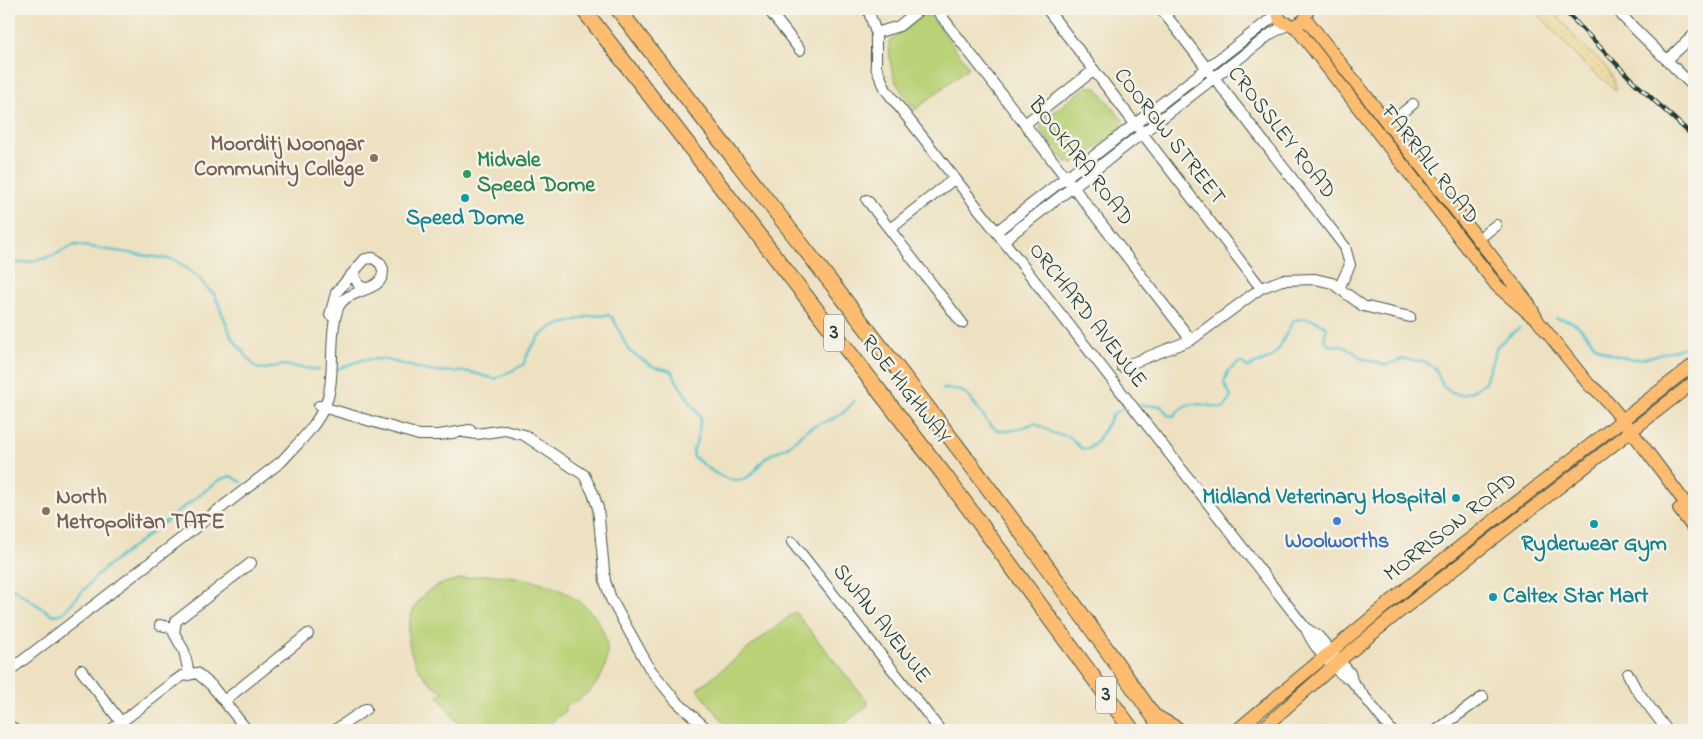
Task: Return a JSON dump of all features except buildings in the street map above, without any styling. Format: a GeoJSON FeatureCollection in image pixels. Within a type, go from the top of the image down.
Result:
{"type":"FeatureCollection","features":[{"type":"Feature","properties":{"kind":"highway","name":"ROE HIGHWAY"},"geometry":{"type":"LineString","coordinates":[[583,9],[945,476],[1132,730]]}},
{"type":"Feature","properties":{"kind":"highway","name":"ROE HIGHWAY"},"geometry":{"type":"LineString","coordinates":[[618,9],[953,441],[1163,730]]}},
{"type":"Feature","properties":{"kind":"highway"},"geometry":{"type":"LineString","coordinates":[[1154,716],[1178,730]]}},
{"type":"Feature","properties":{"kind":"main road","name":"FARRALL ROAD"},"geometry":{"type":"LineString","coordinates":[[1277,11],[1280,21],[1299,20],[1507,288],[1538,321],[1590,386],[1595,388],[1694,529]]}},
{"type":"Feature","properties":{"kind":"main road","name":"FARRALL ROAD"},"geometry":{"type":"LineString","coordinates":[[1315,40],[1388,125],[1421,178]]}},
{"type":"Feature","properties":{"kind":"main road","name":"FARRALL ROAD"},"geometry":{"type":"LineString","coordinates":[[1448,212],[1477,240],[1481,255]]}},
{"type":"Feature","properties":{"kind":"main road","name":"MORRISON ROAD"},"geometry":{"type":"LineString","coordinates":[[1261,730],[1332,658],[1465,541],[1619,424],[1694,364]]}},
{"type":"Feature","properties":{"kind":"main road","name":"MORRISON ROAD"},"geometry":{"type":"LineString","coordinates":[[1237,730],[1692,387]]}},
{"type":"Feature","properties":{"kind":"main road","name":"FARRALL ROAD"},"geometry":{"type":"LineString","coordinates":[[1627,435],[1694,515]]}},
{"type":"Feature","properties":{"kind":"street"},"geometry":{"type":"LineString","coordinates":[[768,9],[800,50]]}},
{"type":"Feature","properties":{"kind":"street"},"geometry":{"type":"LineString","coordinates":[[876,33],[899,26],[920,9]]}},
{"type":"Feature","properties":{"kind":"street","name":"BOOKARA ROAD"},"geometry":{"type":"LineString","coordinates":[[936,9],[1075,186],[1191,340]]}},
{"type":"Feature","properties":{"kind":"street","name":"COOROW STREET"},"geometry":{"type":"LineString","coordinates":[[1047,9],[1261,288]]}},
{"type":"Feature","properties":{"kind":"street","name":"CROSSLEY ROAD"},"geometry":{"type":"LineString","coordinates":[[1161,9],[1345,247],[1350,265],[1340,286]]}},
{"type":"Feature","properties":{"kind":"street"},"geometry":{"type":"LineString","coordinates":[[1617,9],[1694,87]]}},
{"type":"Feature","properties":{"kind":"street","name":"ORCHARD AVENUE"},"geometry":{"type":"LineString","coordinates":[[866,10],[876,33],[876,67],[882,83],[954,179],[1000,235],[1306,629],[1312,641],[1350,673],[1352,681],[1391,730]]}},
{"type":"Feature","properties":{"kind":"street"},"geometry":{"type":"LineString","coordinates":[[1000,235],[1068,177],[1245,39],[1277,11]]}},
{"type":"Feature","properties":{"kind":"street"},"geometry":{"type":"LineString","coordinates":[[1000,235],[1075,186],[1252,48],[1299,20]]}},
{"type":"Feature","properties":{"kind":"street"},"geometry":{"type":"LineString","coordinates":[[1666,60],[1694,35]]}},
{"type":"Feature","properties":{"kind":"street"},"geometry":{"type":"LineString","coordinates":[[1245,39],[1252,48]]}},
{"type":"Feature","properties":{"kind":"street"},"geometry":{"type":"LineString","coordinates":[[1026,123],[1094,70]]}},
{"type":"Feature","properties":{"kind":"street"},"geometry":{"type":"LineString","coordinates":[[1172,96],[1180,105]]}},
{"type":"Feature","properties":{"kind":"street"},"geometry":{"type":"LineString","coordinates":[[1388,125],[1413,104]]}},
{"type":"Feature","properties":{"kind":"street"},"geometry":{"type":"LineString","coordinates":[[1103,150],[1109,159]]}},
{"type":"Feature","properties":{"kind":"street"},"geometry":{"type":"LineString","coordinates":[[890,229],[954,179]]}},
{"type":"Feature","properties":{"kind":"street"},"geometry":{"type":"LineString","coordinates":[[867,200],[962,323]]}},
{"type":"Feature","properties":{"kind":"street"},"geometry":{"type":"LineString","coordinates":[[1477,240],[1496,225]]}},
{"type":"Feature","properties":{"kind":"street"},"geometry":{"type":"LineString","coordinates":[[9,671],[282,461],[308,431],[322,404],[338,307],[351,294],[378,283],[383,275],[380,263],[368,258],[353,273],[333,301],[322,404]]}},
{"type":"Feature","properties":{"kind":"street"},"geometry":{"type":"LineString","coordinates":[[353,273],[359,286],[366,288]]}},
{"type":"Feature","properties":{"kind":"street"},"geometry":{"type":"LineString","coordinates":[[1122,367],[1191,340],[1261,288],[1274,282],[1292,279],[1324,280],[1340,286],[1363,306],[1410,317]]}},
{"type":"Feature","properties":{"kind":"street"},"geometry":{"type":"LineString","coordinates":[[322,404],[419,435],[464,432],[478,427],[501,425],[523,428],[579,464],[589,473],[600,496],[602,509],[600,535],[607,590],[639,652],[676,701],[708,730]]}},
{"type":"Feature","properties":{"kind":"street","name":"SWAN AVENUE"},"geometry":{"type":"LineString","coordinates":[[792,542],[940,730]]}},
{"type":"Feature","properties":{"kind":"street"},"geometry":{"type":"LineString","coordinates":[[189,674],[186,657],[176,638],[174,628],[181,616],[250,563]]}},
{"type":"Feature","properties":{"kind":"street"},"geometry":{"type":"LineString","coordinates":[[160,625],[174,628]]}},
{"type":"Feature","properties":{"kind":"street"},"geometry":{"type":"LineString","coordinates":[[224,701],[308,634]]}},
{"type":"Feature","properties":{"kind":"street"},"geometry":{"type":"LineString","coordinates":[[81,670],[121,722]]}},
{"type":"Feature","properties":{"kind":"street"},"geometry":{"type":"LineString","coordinates":[[111,730],[172,683],[189,674],[197,673],[204,678],[247,730]]}},
{"type":"Feature","properties":{"kind":"street"},"geometry":{"type":"LineString","coordinates":[[1628,674],[1636,689],[1668,730]]}},
{"type":"Feature","properties":{"kind":"street"},"geometry":{"type":"LineString","coordinates":[[1437,730],[1482,697]]}},
{"type":"Feature","properties":{"kind":"street"},"geometry":{"type":"LineString","coordinates":[[335,730],[366,709]]}},
{"type":"Feature","properties":{"kind":"street"},"geometry":{"type":"LineString","coordinates":[[9,724],[15,730]]}},
{"type":"Feature","properties":{"kind":"sand"},"geometry":{"type":"Polygon","coordinates":[[[1534,9],[1551,9],[1576,39],[1607,69],[1615,82],[1616,90],[1584,64],[1534,9]]]}},
{"type":"Feature","properties":{"kind":"green space"},"geometry":{"type":"Polygon","coordinates":[[[924,15],[931,17],[969,67],[915,110],[894,79],[889,42],[924,15]]]}},
{"type":"Feature","properties":{"kind":"green space"},"geometry":{"type":"Polygon","coordinates":[[[1086,87],[1096,87],[1123,121],[1121,128],[1075,164],[1066,162],[1040,130],[1043,121],[1086,87]]]}},
{"type":"Feature","properties":{"kind":"green space"},"geometry":{"type":"Polygon","coordinates":[[[485,575],[509,576],[535,581],[570,595],[593,615],[602,630],[607,644],[602,674],[594,687],[581,698],[564,707],[566,711],[541,730],[463,730],[438,696],[444,692],[432,684],[414,660],[408,632],[411,617],[417,604],[427,592],[455,580],[485,575]]]}},
{"type":"Feature","properties":{"kind":"green space"},"geometry":{"type":"Polygon","coordinates":[[[795,612],[869,704],[837,730],[730,730],[697,689],[795,612]]]}},
{"type":"Feature","properties":{"kind":"waterway"},"geometry":{"type":"LineString","coordinates":[[9,263],[43,258],[76,245],[175,260],[198,277],[214,293],[232,338],[256,368],[266,369],[282,365],[319,370]]}},
{"type":"Feature","properties":{"kind":"waterway"},"geometry":{"type":"LineString","coordinates":[[335,370],[362,360],[383,359],[429,371],[470,372],[495,379],[523,365],[530,349],[539,337],[552,327],[590,316],[608,315],[613,318],[629,351],[652,366],[672,371],[701,418],[693,450],[694,457],[714,473],[732,480],[747,477],[770,455],[789,446],[809,429],[840,415],[854,401]]}},
{"type":"Feature","properties":{"kind":"waterway"},"geometry":{"type":"LineString","coordinates":[[1556,318],[1570,321],[1583,330],[1599,348],[1625,358],[1646,357],[1694,343]]}},
{"type":"Feature","properties":{"kind":"waterway"},"geometry":{"type":"LineString","coordinates":[[1138,405],[1161,406],[1168,415],[1174,416],[1180,409],[1192,404],[1225,407],[1231,396],[1224,383],[1228,371],[1240,362],[1248,367],[1271,358],[1278,350],[1293,321],[1303,319],[1319,322],[1327,328],[1324,338],[1329,345],[1342,346],[1353,351],[1360,358],[1386,365],[1403,359],[1422,361],[1435,368],[1443,386],[1452,393],[1462,395],[1474,390],[1485,382],[1497,346],[1519,328]]}},
{"type":"Feature","properties":{"kind":"waterway"},"geometry":{"type":"LineString","coordinates":[[942,389],[957,389],[967,395],[987,422],[1000,430],[1008,431],[1035,423],[1055,434],[1068,436],[1081,448],[1089,449],[1097,441],[1114,413],[1128,406]]}},
{"type":"Feature","properties":{"kind":"waterway"},"geometry":{"type":"LineString","coordinates":[[9,586],[51,614],[63,613],[100,572],[219,480],[231,476],[241,482]]}},
{"type":"Feature","properties":{"kind":"railway"},"geometry":{"type":"LineString","coordinates":[[1563,9],[1633,81],[1694,137]]}},
{"type":"Feature","properties":{"kind":"place","name":"Moorditj Noongar Community College"},"geometry":{"type":"Point","coordinates":[374,158]}},
{"type":"Feature","properties":{"kind":"place","name":"Midvale Speed Dome"},"geometry":{"type":"Point","coordinates":[467,174]}},
{"type":"Feature","properties":{"kind":"place","name":"Speed Dome"},"geometry":{"type":"Point","coordinates":[465,198]}},
{"type":"Feature","properties":{"kind":"place","name":"Midland Veterinary Hospital"},"geometry":{"type":"Point","coordinates":[1456,498]}},
{"type":"Feature","properties":{"kind":"place","name":"North Metropolitan TAFE"},"geometry":{"type":"Point","coordinates":[46,511]}},
{"type":"Feature","properties":{"kind":"place","name":"Woolworths"},"geometry":{"type":"Point","coordinates":[1337,521]}},
{"type":"Feature","properties":{"kind":"place","name":"Ryderwear Gym"},"geometry":{"type":"Point","coordinates":[1594,524]}},
{"type":"Feature","properties":{"kind":"place","name":"Caltex Star Mart"},"geometry":{"type":"Point","coordinates":[1493,597]}}]}
